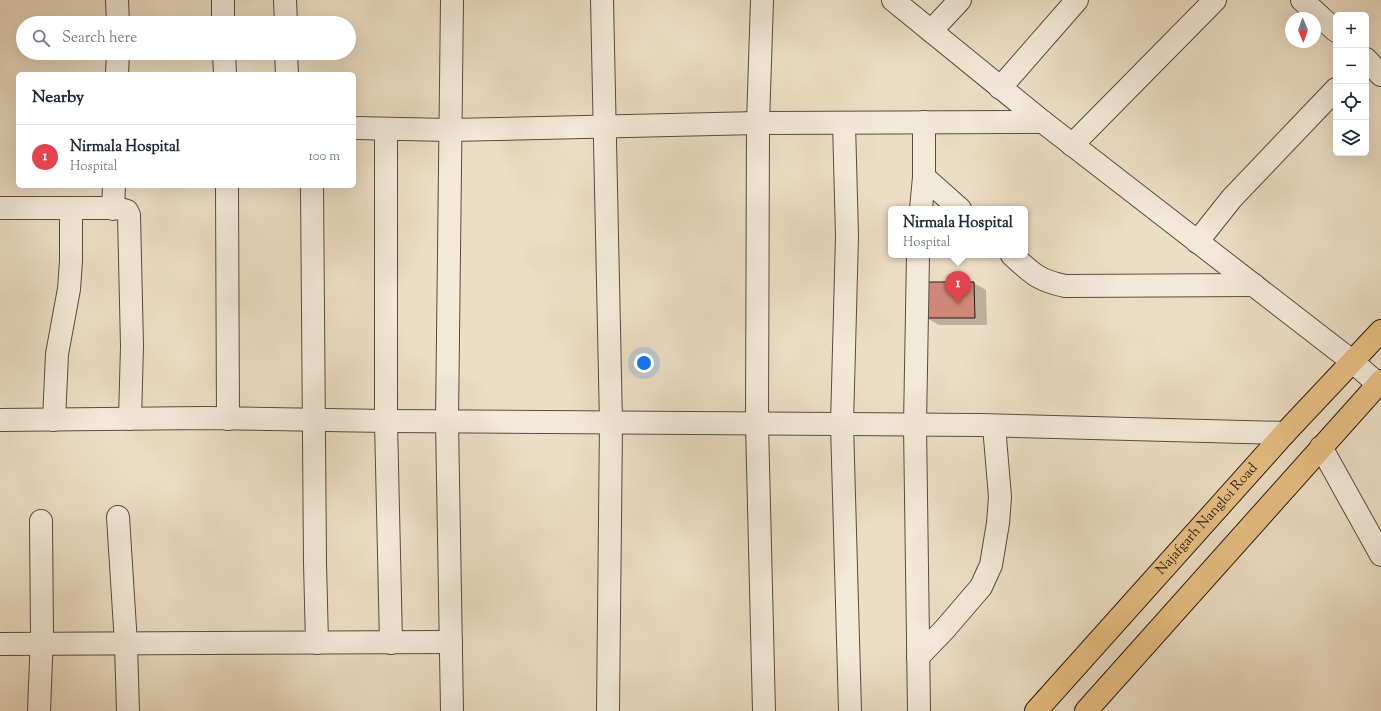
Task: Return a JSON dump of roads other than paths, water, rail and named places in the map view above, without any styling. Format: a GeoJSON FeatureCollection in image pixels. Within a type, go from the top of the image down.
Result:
{"type":"FeatureCollection","features":[{"type":"Feature","properties":{"kind":"main road","name":"Najafgarh Nangloi Road"},"geometry":{"type":"LineString","coordinates":[[1036,711],[1284,433],[1381,331]]}},
{"type":"Feature","properties":{"kind":"main road"},"geometry":{"type":"LineString","coordinates":[[1086,711],[1321,447],[1380,383]]}},
{"type":"Feature","properties":{"kind":"street"},"geometry":{"type":"LineString","coordinates":[[117,0],[118,16]]}},
{"type":"Feature","properties":{"kind":"street"},"geometry":{"type":"LineString","coordinates":[[222,0],[223,16]]}},
{"type":"Feature","properties":{"kind":"street"},"geometry":{"type":"LineString","coordinates":[[285,0],[286,16]]}},
{"type":"Feature","properties":{"kind":"street"},"geometry":{"type":"LineString","coordinates":[[452,0],[447,421],[452,711]]}},
{"type":"Feature","properties":{"kind":"street"},"geometry":{"type":"LineString","coordinates":[[602,0],[611,423],[608,711]]}},
{"type":"Feature","properties":{"kind":"street"},"geometry":{"type":"LineString","coordinates":[[762,0],[758,123],[758,424],[764,711]]}},
{"type":"Feature","properties":{"kind":"street"},"geometry":{"type":"LineString","coordinates":[[893,0],[1042,122],[1380,383]]}},
{"type":"Feature","properties":{"kind":"street"},"geometry":{"type":"LineString","coordinates":[[931,31],[960,0]]}},
{"type":"Feature","properties":{"kind":"street"},"geometry":{"type":"LineString","coordinates":[[1000,88],[1077,0]]}},
{"type":"Feature","properties":{"kind":"street"},"geometry":{"type":"LineString","coordinates":[[1072,145],[1215,0]]}},
{"type":"Feature","properties":{"kind":"street"},"geometry":{"type":"LineString","coordinates":[[1302,0],[1333,28]]}},
{"type":"Feature","properties":{"kind":"street"},"geometry":{"type":"LineString","coordinates":[[118,60],[118,72]]}},
{"type":"Feature","properties":{"kind":"street"},"geometry":{"type":"LineString","coordinates":[[224,60],[225,72]]}},
{"type":"Feature","properties":{"kind":"street"},"geometry":{"type":"LineString","coordinates":[[286,60],[287,72]]}},
{"type":"Feature","properties":{"kind":"street"},"geometry":{"type":"LineString","coordinates":[[1369,62],[1381,74]]}},
{"type":"Feature","properties":{"kind":"street"},"geometry":{"type":"LineString","coordinates":[[1197,242],[1232,198],[1333,92]]}},
{"type":"Feature","properties":{"kind":"street"},"geometry":{"type":"LineString","coordinates":[[921,206],[924,177],[924,122]]}},
{"type":"Feature","properties":{"kind":"street"},"geometry":{"type":"LineString","coordinates":[[356,128],[450,130],[758,123],[1042,122]]}},
{"type":"Feature","properties":{"kind":"street"},"geometry":{"type":"LineString","coordinates":[[844,123],[847,236],[842,424],[850,711]]}},
{"type":"Feature","properties":{"kind":"street"},"geometry":{"type":"LineString","coordinates":[[386,129],[386,421],[391,643]]}},
{"type":"Feature","properties":{"kind":"street"},"geometry":{"type":"LineString","coordinates":[[924,177],[957,206]]}},
{"type":"Feature","properties":{"kind":"street"},"geometry":{"type":"LineString","coordinates":[[113,209],[114,188]]}},
{"type":"Feature","properties":{"kind":"street"},"geometry":{"type":"LineString","coordinates":[[227,188],[228,419]]}},
{"type":"Feature","properties":{"kind":"street"},"geometry":{"type":"LineString","coordinates":[[312,188],[317,643]]}},
{"type":"Feature","properties":{"kind":"street"},"geometry":{"type":"LineString","coordinates":[[0,208],[113,209],[127,211],[129,215],[132,346],[130,419]]}},
{"type":"Feature","properties":{"kind":"street"},"geometry":{"type":"LineString","coordinates":[[54,420],[58,354],[69,289],[71,260],[71,209]]}},
{"type":"Feature","properties":{"kind":"street"},"geometry":{"type":"LineString","coordinates":[[918,258],[915,425],[919,711]]}},
{"type":"Feature","properties":{"kind":"street"},"geometry":{"type":"LineString","coordinates":[[1015,258],[1034,275],[1047,282],[1065,286],[1254,285]]}},
{"type":"Feature","properties":{"kind":"street"},"geometry":{"type":"LineString","coordinates":[[0,420],[228,419],[842,424],[1284,433]]}},
{"type":"Feature","properties":{"kind":"street"},"geometry":{"type":"LineString","coordinates":[[918,656],[944,630],[980,587],[991,565],[998,523],[1000,497],[994,426]]}},
{"type":"Feature","properties":{"kind":"street"},"geometry":{"type":"LineString","coordinates":[[1321,447],[1381,554]]}},
{"type":"Feature","properties":{"kind":"street"},"geometry":{"type":"LineString","coordinates":[[118,517],[126,644],[128,711]]}},
{"type":"Feature","properties":{"kind":"street"},"geometry":{"type":"LineString","coordinates":[[39,711],[42,635],[41,521]]}},
{"type":"Feature","properties":{"kind":"street"},"geometry":{"type":"LineString","coordinates":[[0,644],[450,642]]}},
{"type":"Feature","properties":{"kind":"place","name":"Nirmala Hospital"},"geometry":{"type":"Point","coordinates":[958,304]}}]}
